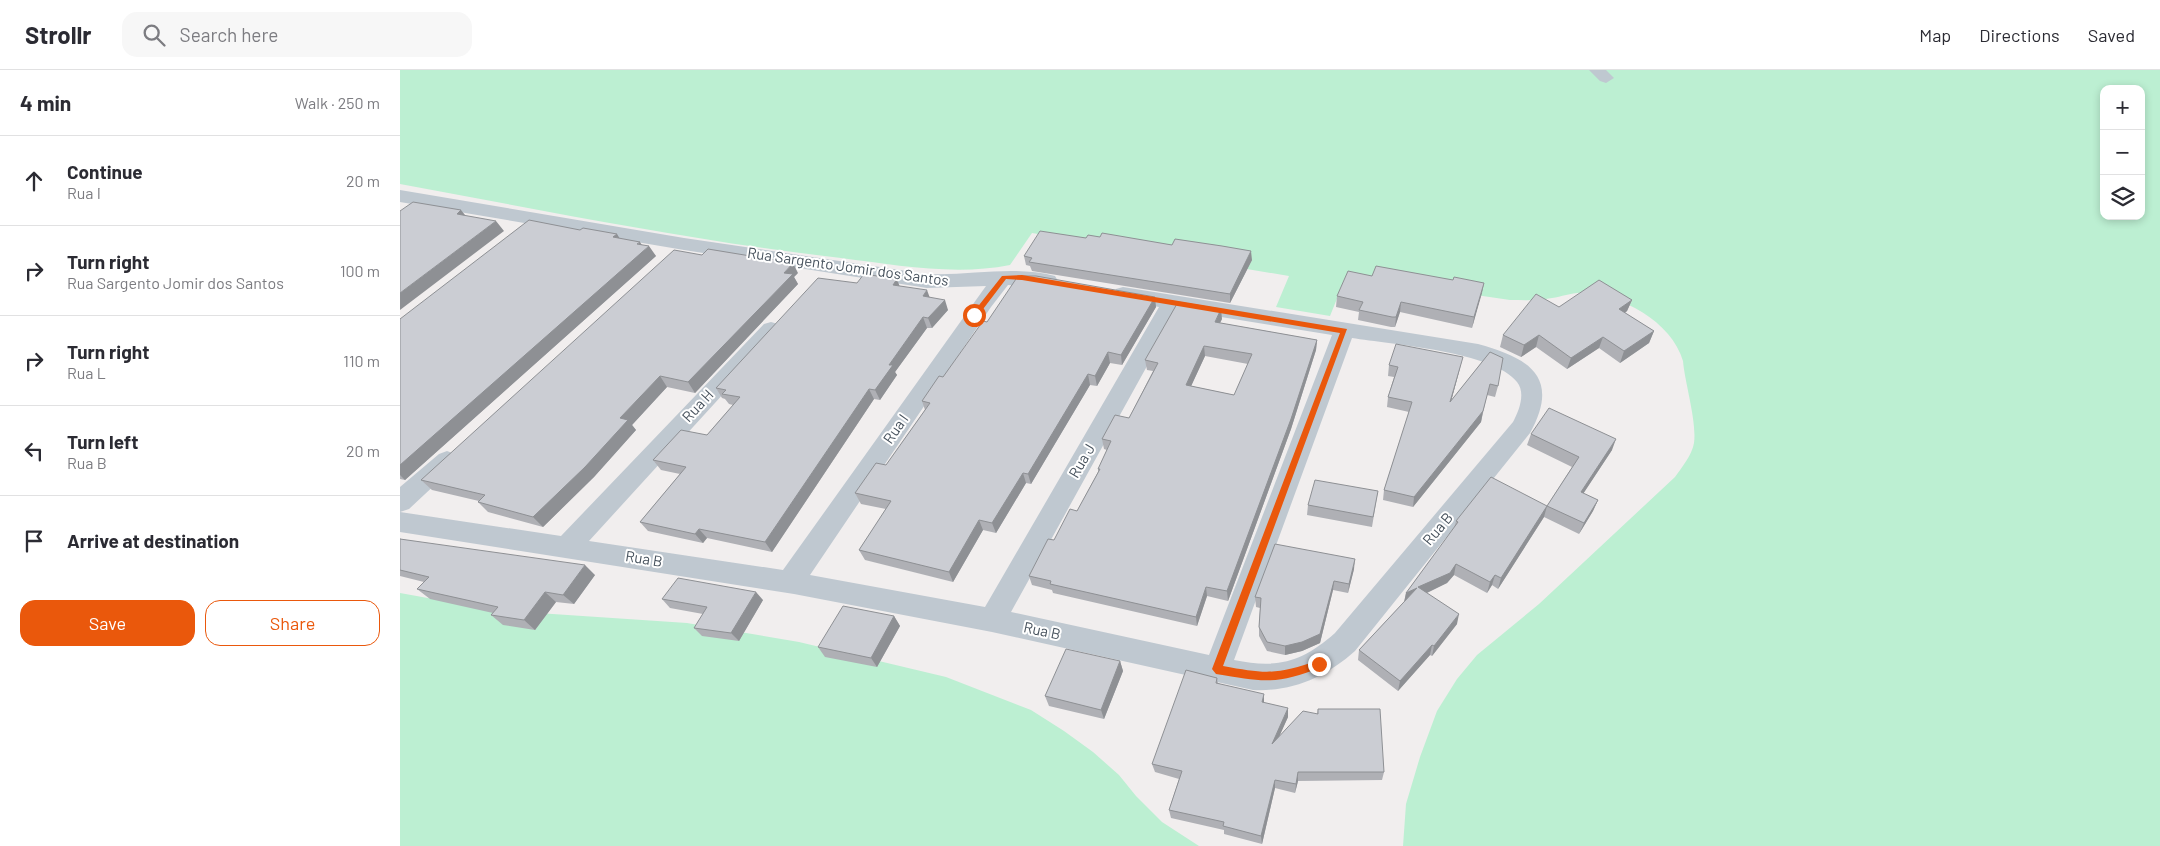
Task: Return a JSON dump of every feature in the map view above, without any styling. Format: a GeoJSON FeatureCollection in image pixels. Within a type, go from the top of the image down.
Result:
{"type":"FeatureCollection","features":[{"type":"Feature","properties":{"kind":"street","name":"Rua Sargento Jomir dos Santos"},"geometry":{"type":"LineString","coordinates":[[400,196],[684,244],[942,282],[1004,277],[1066,284]]}},
{"type":"Feature","properties":{"kind":"street"},"geometry":{"type":"LineString","coordinates":[[513,235],[536,218]]}},
{"type":"Feature","properties":{"kind":"street"},"geometry":{"type":"LineString","coordinates":[[662,264],[684,244]]}},
{"type":"Feature","properties":{"kind":"street"},"geometry":{"type":"LineString","coordinates":[[810,287],[830,266]]}},
{"type":"Feature","properties":{"kind":"street","name":"Rua I"},"geometry":{"type":"LineString","coordinates":[[790,582],[984,302],[1004,277]]}},
{"type":"Feature","properties":{"kind":"street"},"geometry":{"type":"LineString","coordinates":[[1104,290],[1344,331],[1216,669]]}},
{"type":"Feature","properties":{"kind":"street","name":"Rua J"},"geometry":{"type":"LineString","coordinates":[[992,620],[1172,302]]}},
{"type":"Feature","properties":{"kind":"street","name":"Rua H"},"geometry":{"type":"LineString","coordinates":[[566,547],[783,316]]}},
{"type":"Feature","properties":{"kind":"street","name":"Rua B"},"geometry":{"type":"LineString","coordinates":[[400,522],[790,582],[992,620],[1253,677],[1279,677],[1306,670],[1332,655],[1345,642],[1522,427],[1534,399],[1526,376],[1510,362],[1478,351],[1344,331]]}},
{"type":"Feature","properties":{"kind":"street"},"geometry":{"type":"LineString","coordinates":[[400,502],[466,442]]}},
{"type":"Feature","properties":{"kind":"green space"},"geometry":{"type":"Polygon","coordinates":[[[400,70],[2160,70],[2160,846],[1403,846],[1406,804],[1420,757],[1437,711],[1457,679],[1477,655],[1539,604],[1675,477],[1693,447],[1692,413],[1683,361],[1677,347],[1657,323],[1643,313],[1613,299],[1579,293],[1542,300],[1510,300],[1346,276],[1330,316],[1276,307],[1289,276],[1032,233],[1010,265],[968,270],[883,264],[786,251],[565,215],[400,184],[400,70]]]}},
{"type":"Feature","properties":{"kind":"green space"},"geometry":{"type":"Polygon","coordinates":[[[400,593],[494,610],[687,623],[799,642],[946,677],[1031,710],[1064,731],[1093,752],[1119,775],[1136,796],[1162,822],[1199,846],[400,846],[400,593]]]}},
{"type":"Feature","properties":{"kind":"building"},"geometry":{"type":"Polygon","coordinates":[[[413,202],[461,210],[457,214],[496,221],[400,293],[400,211],[413,202]]]}},
{"type":"Feature","properties":{"kind":"building"},"geometry":{"type":"Polygon","coordinates":[[[529,220],[580,230],[583,228],[617,234],[613,237],[640,242],[637,244],[649,246],[400,465],[400,319],[529,220]]]}},
{"type":"Feature","properties":{"kind":"building"},"geometry":{"type":"Polygon","coordinates":[[[1040,231],[1086,238],[1088,235],[1100,237],[1102,233],[1172,245],[1175,239],[1251,251],[1230,294],[1029,262],[1032,258],[1024,256],[1040,231]]]}},
{"type":"Feature","properties":{"kind":"building"},"geometry":{"type":"Polygon","coordinates":[[[708,249],[793,263],[784,273],[793,274],[688,382],[660,376],[620,418],[628,420],[585,467],[533,517],[478,502],[485,495],[421,480],[674,250],[702,255],[708,249]]]}},
{"type":"Feature","properties":{"kind":"building"},"geometry":{"type":"Polygon","coordinates":[[[1376,266],[1453,280],[1454,277],[1484,283],[1474,317],[1401,302],[1396,317],[1392,317],[1359,310],[1363,302],[1337,296],[1348,271],[1372,276],[1376,266]]]}},
{"type":"Feature","properties":{"kind":"building"},"geometry":{"type":"Polygon","coordinates":[[[864,274],[897,279],[893,285],[927,290],[923,296],[945,300],[928,318],[923,317],[889,365],[893,365],[875,390],[869,389],[765,542],[699,529],[695,534],[640,522],[686,467],[653,460],[681,430],[707,435],[740,397],[722,394],[726,390],[716,388],[818,278],[857,283],[864,274]]]}},
{"type":"Feature","properties":{"kind":"building"},"geometry":{"type":"Polygon","coordinates":[[[1018,276],[1036,276],[1155,297],[1121,355],[1108,352],[1095,376],[1088,374],[1028,474],[1023,473],[992,523],[979,520],[949,572],[859,550],[891,501],[855,493],[876,463],[886,465],[930,403],[922,401],[939,376],[943,377],[983,321],[987,322],[1018,276]]]}},
{"type":"Feature","properties":{"kind":"building"},"geometry":{"type":"Polygon","coordinates":[[[1599,280],[1632,300],[1619,309],[1654,331],[1624,351],[1603,337],[1571,358],[1539,335],[1524,345],[1503,335],[1536,294],[1559,307],[1599,280]]]}},
{"type":"Feature","properties":{"kind":"building"},"geometry":{"type":"Polygon","coordinates":[[[1178,302],[1221,309],[1215,322],[1317,340],[1291,419],[1227,591],[1206,587],[1196,617],[1050,584],[1051,581],[1029,576],[1048,539],[1054,540],[1070,509],[1077,511],[1100,469],[1098,469],[1111,441],[1102,439],[1115,415],[1129,418],[1158,363],[1145,360],[1178,302]],[[1204,346],[1186,385],[1234,395],[1252,354],[1204,346]]]}},
{"type":"Feature","properties":{"kind":"building"},"geometry":{"type":"Polygon","coordinates":[[[1396,344],[1463,357],[1450,402],[1490,352],[1503,358],[1498,386],[1490,384],[1483,411],[1414,497],[1384,490],[1412,402],[1388,397],[1398,367],[1389,365],[1396,344]]]}},
{"type":"Feature","properties":{"kind":"building"},"geometry":{"type":"Polygon","coordinates":[[[1549,408],[1616,439],[1581,492],[1598,500],[1584,523],[1547,506],[1579,457],[1531,434],[1549,408]]]}},
{"type":"Feature","properties":{"kind":"building"},"geometry":{"type":"Polygon","coordinates":[[[1491,477],[1547,506],[1501,578],[1495,575],[1490,582],[1456,564],[1450,573],[1418,587],[1459,614],[1434,646],[1432,645],[1400,681],[1359,650],[1417,588],[1406,593],[1458,522],[1456,521],[1491,477]]]}},
{"type":"Feature","properties":{"kind":"building"},"geometry":{"type":"Polygon","coordinates":[[[1315,480],[1378,491],[1373,517],[1308,505],[1315,480]]]}},
{"type":"Feature","properties":{"kind":"building"},"geometry":{"type":"Polygon","coordinates":[[[400,539],[585,565],[563,595],[545,592],[524,620],[491,615],[498,607],[417,589],[429,577],[400,570],[400,539]]]}},
{"type":"Feature","properties":{"kind":"building"},"geometry":{"type":"Polygon","coordinates":[[[1275,544],[1355,559],[1349,584],[1334,581],[1320,634],[1302,642],[1285,646],[1267,642],[1259,627],[1261,598],[1255,597],[1275,544]]]}},
{"type":"Feature","properties":{"kind":"building"},"geometry":{"type":"Polygon","coordinates":[[[678,578],[756,592],[731,633],[694,628],[707,607],[662,599],[678,578]]]}},
{"type":"Feature","properties":{"kind":"building"},"geometry":{"type":"Polygon","coordinates":[[[843,606],[894,616],[871,658],[818,647],[843,606]]]}},
{"type":"Feature","properties":{"kind":"building"},"geometry":{"type":"Polygon","coordinates":[[[1066,649],[1120,661],[1101,710],[1045,696],[1066,649]]]}},
{"type":"Feature","properties":{"kind":"building"},"geometry":{"type":"Polygon","coordinates":[[[1186,670],[1217,678],[1216,683],[1264,694],[1262,702],[1288,708],[1272,744],[1303,711],[1318,714],[1318,709],[1380,709],[1384,772],[1298,772],[1296,784],[1275,780],[1261,836],[1223,826],[1224,822],[1169,810],[1182,771],[1152,764],[1186,670]]]}},
{"type":"Feature","properties":{"kind":"route"},"geometry":{"type":"LineString","coordinates":[[974,315],[1004,277],[1039,279],[1344,331],[1216,669],[1264,678],[1294,674],[1319,664]]}}]}
